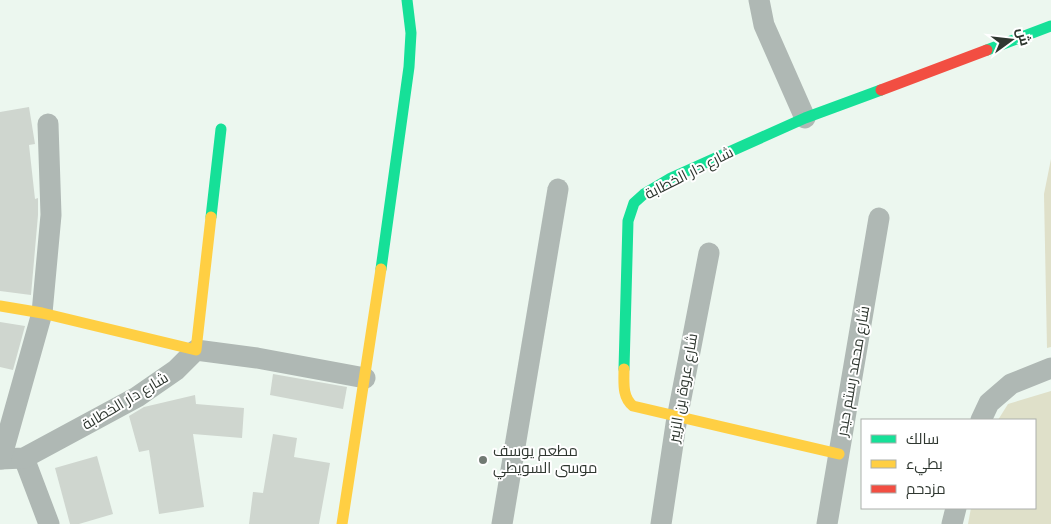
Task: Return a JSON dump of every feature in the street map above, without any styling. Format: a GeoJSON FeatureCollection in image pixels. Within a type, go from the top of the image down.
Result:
{"type":"FeatureCollection","features":[{"type":"Feature","properties":{"kind":"street"},"geometry":{"type":"LineString","coordinates":[[342,524],[365,378],[411,48],[411,24],[407,0]]}},
{"type":"Feature","properties":{"kind":"street"},"geometry":{"type":"LineString","coordinates":[[759,0],[764,25],[805,118]]}},
{"type":"Feature","properties":{"kind":"street","name":"شارع دار الخطابة"},"geometry":{"type":"LineString","coordinates":[[839,454],[633,406],[627,401],[624,390],[628,221],[634,203],[644,194],[671,178],[805,118],[1051,26]]}},
{"type":"Feature","properties":{"kind":"street"},"geometry":{"type":"LineString","coordinates":[[0,459],[42,313],[51,215],[48,124]]}},
{"type":"Feature","properties":{"kind":"street"},"geometry":{"type":"LineString","coordinates":[[196,350],[221,129]]}},
{"type":"Feature","properties":{"kind":"street"},"geometry":{"type":"LineString","coordinates":[[502,524],[558,189]]}},
{"type":"Feature","properties":{"kind":"street","name":"شارع محمد رستم حيدر"},"geometry":{"type":"LineString","coordinates":[[827,524],[879,218]]}},
{"type":"Feature","properties":{"kind":"street","name":"شارع عروة بن الزبير"},"geometry":{"type":"LineString","coordinates":[[661,524],[677,416],[709,253]]}},
{"type":"Feature","properties":{"kind":"street"},"geometry":{"type":"LineString","coordinates":[[0,306],[42,313],[196,350],[257,358],[365,378]]}},
{"type":"Feature","properties":{"kind":"street","name":"شارع دار الخطابة"},"geometry":{"type":"LineString","coordinates":[[0,459],[24,458],[137,397],[161,382],[196,350]]}},
{"type":"Feature","properties":{"kind":"street"},"geometry":{"type":"LineString","coordinates":[[981,419],[989,403],[1011,384],[1051,368]]}},
{"type":"Feature","properties":{"kind":"street"},"geometry":{"type":"LineString","coordinates":[[24,458],[49,524]]}},
{"type":"Feature","properties":{"kind":"street"},"geometry":{"type":"LineString","coordinates":[[952,524],[956,509]]}},
{"type":"Feature","properties":{"kind":"green space"},"geometry":{"type":"Polygon","coordinates":[[[1051,159],[1051,347],[1047,348],[1044,194],[1051,159]]]}},
{"type":"Feature","properties":{"kind":"green space"},"geometry":{"type":"Polygon","coordinates":[[[1051,391],[1051,524],[968,524],[971,509],[1036,509],[1036,419],[999,419],[1008,404],[1051,391]]]}},
{"type":"Feature","properties":{"kind":"building"},"geometry":{"type":"Polygon","coordinates":[[[29,107],[35,144],[29,145],[35,199],[38,198],[31,295],[0,291],[0,112],[29,107]]]}},
{"type":"Feature","properties":{"kind":"building"},"geometry":{"type":"Polygon","coordinates":[[[0,322],[25,326],[13,370],[0,367],[0,322]]]}},
{"type":"Feature","properties":{"kind":"building"},"geometry":{"type":"Polygon","coordinates":[[[273,374],[347,387],[343,409],[270,395],[273,374]]]}},
{"type":"Feature","properties":{"kind":"building"},"geometry":{"type":"Polygon","coordinates":[[[195,395],[196,404],[244,408],[242,438],[193,434],[204,507],[159,514],[149,450],[139,452],[129,416],[144,407],[195,395]]]}},
{"type":"Feature","properties":{"kind":"building"},"geometry":{"type":"Polygon","coordinates":[[[273,434],[297,438],[294,457],[330,463],[319,524],[249,524],[253,492],[263,493],[273,434]]]}},
{"type":"Feature","properties":{"kind":"building"},"geometry":{"type":"Polygon","coordinates":[[[97,456],[113,514],[79,524],[70,524],[55,468],[97,456]]]}},
{"type":"Feature","properties":{"kind":"traffic: fast"},"geometry":{"type":"LineString","coordinates":[[381,269],[409,67],[411,33],[407,0]]}},
{"type":"Feature","properties":{"kind":"traffic: fast"},"geometry":{"type":"LineString","coordinates":[[987,50],[1051,26]]}},
{"type":"Feature","properties":{"kind":"traffic: fast"},"geometry":{"type":"LineString","coordinates":[[624,369],[628,221],[634,203],[644,194],[671,178],[805,118],[881,90]]}},
{"type":"Feature","properties":{"kind":"traffic: fast"},"geometry":{"type":"LineString","coordinates":[[211,217],[221,129]]}},
{"type":"Feature","properties":{"kind":"traffic: slow"},"geometry":{"type":"LineString","coordinates":[[0,306],[42,313],[196,350],[211,217]]}},
{"type":"Feature","properties":{"kind":"traffic: slow"},"geometry":{"type":"LineString","coordinates":[[342,524],[381,269]]}},
{"type":"Feature","properties":{"kind":"traffic: slow"},"geometry":{"type":"LineString","coordinates":[[624,369],[625,394],[633,406],[839,454]]}},
{"type":"Feature","properties":{"kind":"traffic: jam"},"geometry":{"type":"LineString","coordinates":[[881,90],[987,50]]}},
{"type":"Feature","properties":{"kind":"place","name":"مطعم يوسف موسى السويطي"},"geometry":{"type":"Point","coordinates":[483,460]}}]}
